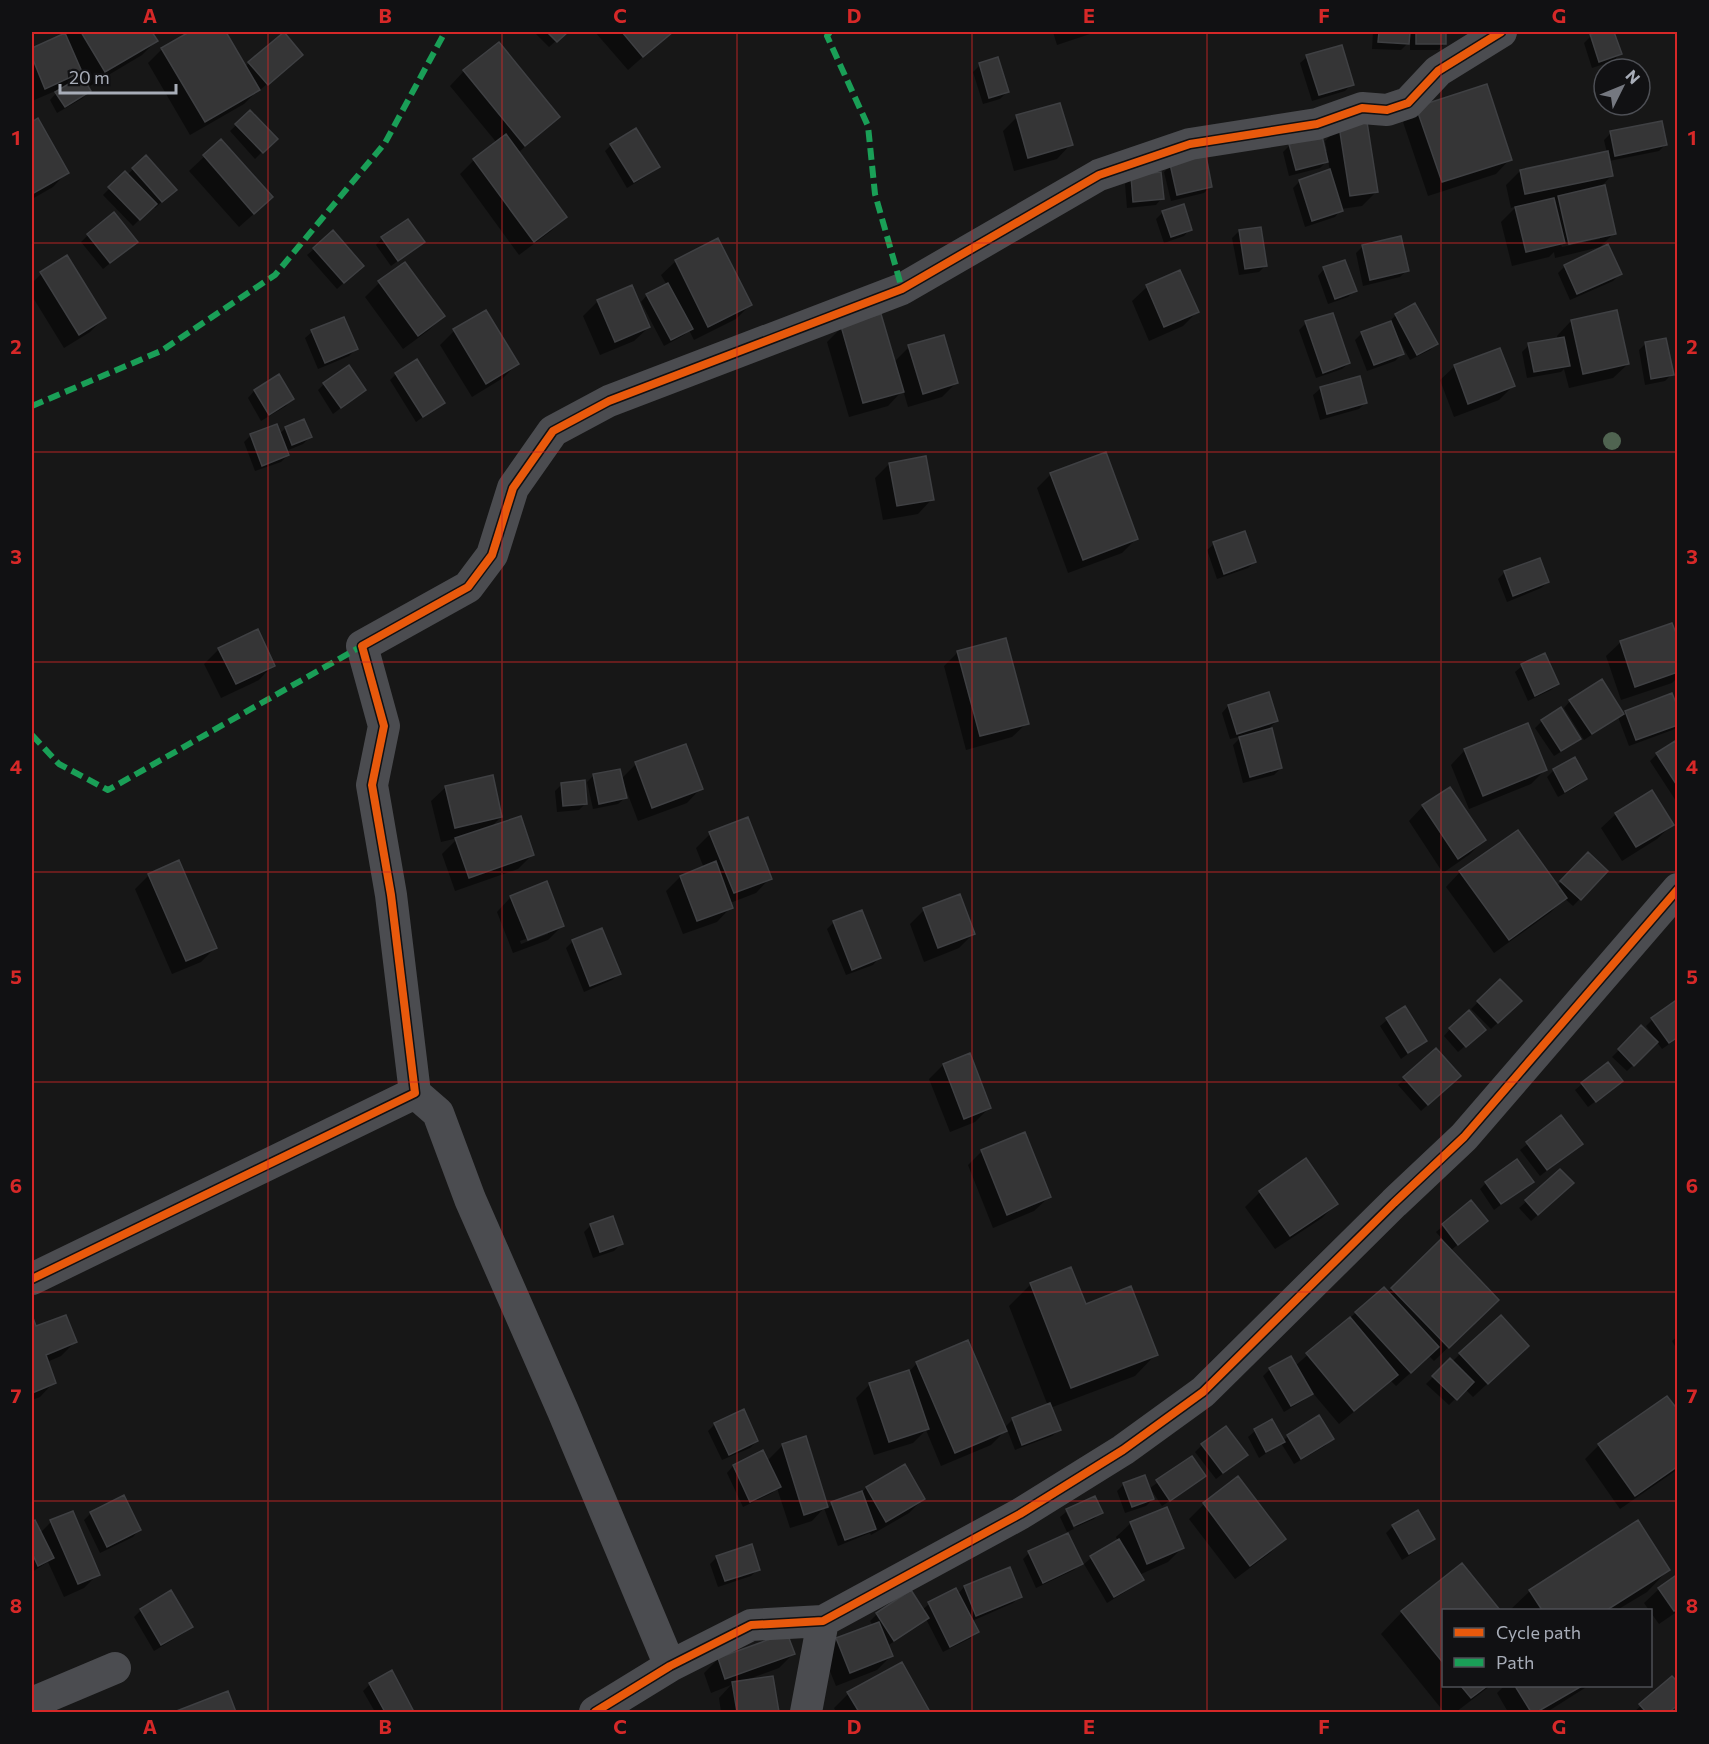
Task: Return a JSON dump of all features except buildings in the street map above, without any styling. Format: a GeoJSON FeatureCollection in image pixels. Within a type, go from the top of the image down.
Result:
{"type":"FeatureCollection","features":[{"type":"Feature","properties":{"kind":"street"},"geometry":{"type":"LineString","coordinates":[[670,1666],[563,1411],[470,1199],[438,1113],[415,1093],[391,894],[372,785],[384,726],[362,646],[468,587],[492,555],[513,488],[553,431],[609,402],[902,289],[1099,175],[1190,144],[1317,124],[1362,108],[1387,110],[1408,104],[1438,71],[1501,32]]}},
{"type":"Feature","properties":{"kind":"street"},"geometry":{"type":"LineString","coordinates":[[595,1713],[670,1666],[752,1625],[823,1621],[1020,1514],[1124,1450],[1203,1392],[1464,1137],[1677,889]]}},
{"type":"Feature","properties":{"kind":"street"},"geometry":{"type":"LineString","coordinates":[[32,1279],[415,1093]]}},
{"type":"Feature","properties":{"kind":"street"},"geometry":{"type":"LineString","coordinates":[[806,1713],[823,1621]]}},
{"type":"Feature","properties":{"kind":"street"},"geometry":{"type":"LineString","coordinates":[[32,1703],[115,1668]]}},
{"type":"Feature","properties":{"kind":"marked path"},"geometry":{"type":"LineString","coordinates":[[32,406],[161,351],[275,275],[385,143],[445,32]]}},
{"type":"Feature","properties":{"kind":"marked path"},"geometry":{"type":"LineString","coordinates":[[830,32],[827,36],[868,126],[875,194],[902,289]]}},
{"type":"Feature","properties":{"kind":"marked path"},"geometry":{"type":"LineString","coordinates":[[32,735],[59,764],[108,790],[362,646]]}},
{"type":"Feature","properties":{"kind":"cycle path"},"geometry":{"type":"LineString","coordinates":[[32,1279],[415,1093],[391,895],[372,785],[384,726],[362,646],[468,587],[492,555],[513,488],[553,431],[609,401],[902,289],[1099,175],[1190,144],[1317,124],[1362,108],[1387,110],[1408,103],[1438,71],[1501,32]]}},
{"type":"Feature","properties":{"kind":"cycle path"},"geometry":{"type":"LineString","coordinates":[[595,1712],[670,1666],[751,1625],[823,1621],[1020,1514],[1123,1450],[1203,1392],[1464,1137],[1678,889]]}}]}
